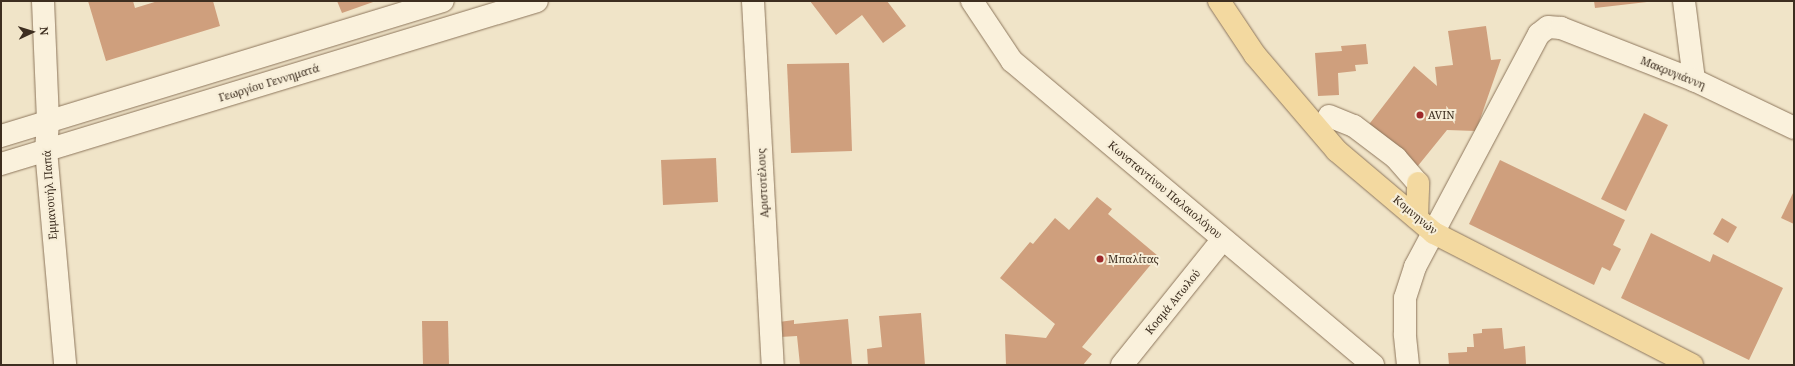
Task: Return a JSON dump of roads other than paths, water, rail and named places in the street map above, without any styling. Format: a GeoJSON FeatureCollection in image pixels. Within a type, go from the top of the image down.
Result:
{"type":"FeatureCollection","features":[{"type":"Feature","properties":{"kind":"main road","name":"Κομνηνών"},"geometry":{"type":"LineString","coordinates":[[1219,1],[1255,55],[1320,118],[1338,151],[1434,233],[1692,365]]}},
{"type":"Feature","properties":{"kind":"main road"},"geometry":{"type":"LineString","coordinates":[[1417,218],[1418,183]]}},
{"type":"Feature","properties":{"kind":"street","name":"Εμμανουήλ Παπά"},"geometry":{"type":"LineString","coordinates":[[43,1],[48,122],[46,150],[65,365]]}},
{"type":"Feature","properties":{"kind":"street"},"geometry":{"type":"LineString","coordinates":[[1,136],[443,1]]}},
{"type":"Feature","properties":{"kind":"street","name":"Γεωργίου Γεννηματά"},"geometry":{"type":"LineString","coordinates":[[1,164],[537,1]]}},
{"type":"Feature","properties":{"kind":"street","name":"Αριστοτέλους"},"geometry":{"type":"LineString","coordinates":[[753,1],[773,365]]}},
{"type":"Feature","properties":{"kind":"street","name":"Κωνσταντίνου Παλαιολόγου"},"geometry":{"type":"LineString","coordinates":[[972,1],[1012,61],[1373,365]]}},
{"type":"Feature","properties":{"kind":"street"},"geometry":{"type":"LineString","coordinates":[[1684,1],[1694,80]]}},
{"type":"Feature","properties":{"kind":"street","name":"Μακρυγιάννη"},"geometry":{"type":"LineString","coordinates":[[1434,233],[1539,34],[1548,27],[1561,28],[1694,80],[1794,128]]}},
{"type":"Feature","properties":{"kind":"street"},"geometry":{"type":"LineString","coordinates":[[1320,118],[1354,126],[1396,158],[1418,183]]}},
{"type":"Feature","properties":{"kind":"street"},"geometry":{"type":"LineString","coordinates":[[1408,365],[1405,334],[1405,298],[1415,267],[1434,233]]}},
{"type":"Feature","properties":{"kind":"street","name":"Κοσμά Αιτωλού"},"geometry":{"type":"LineString","coordinates":[[1122,365],[1224,239]]}},
{"type":"Feature","properties":{"kind":"place","name":"AVIN"},"geometry":{"type":"Point","coordinates":[1420,115]}},
{"type":"Feature","properties":{"kind":"place","name":"Μπαλίτας"},"geometry":{"type":"Point","coordinates":[1100,259]}}]}
